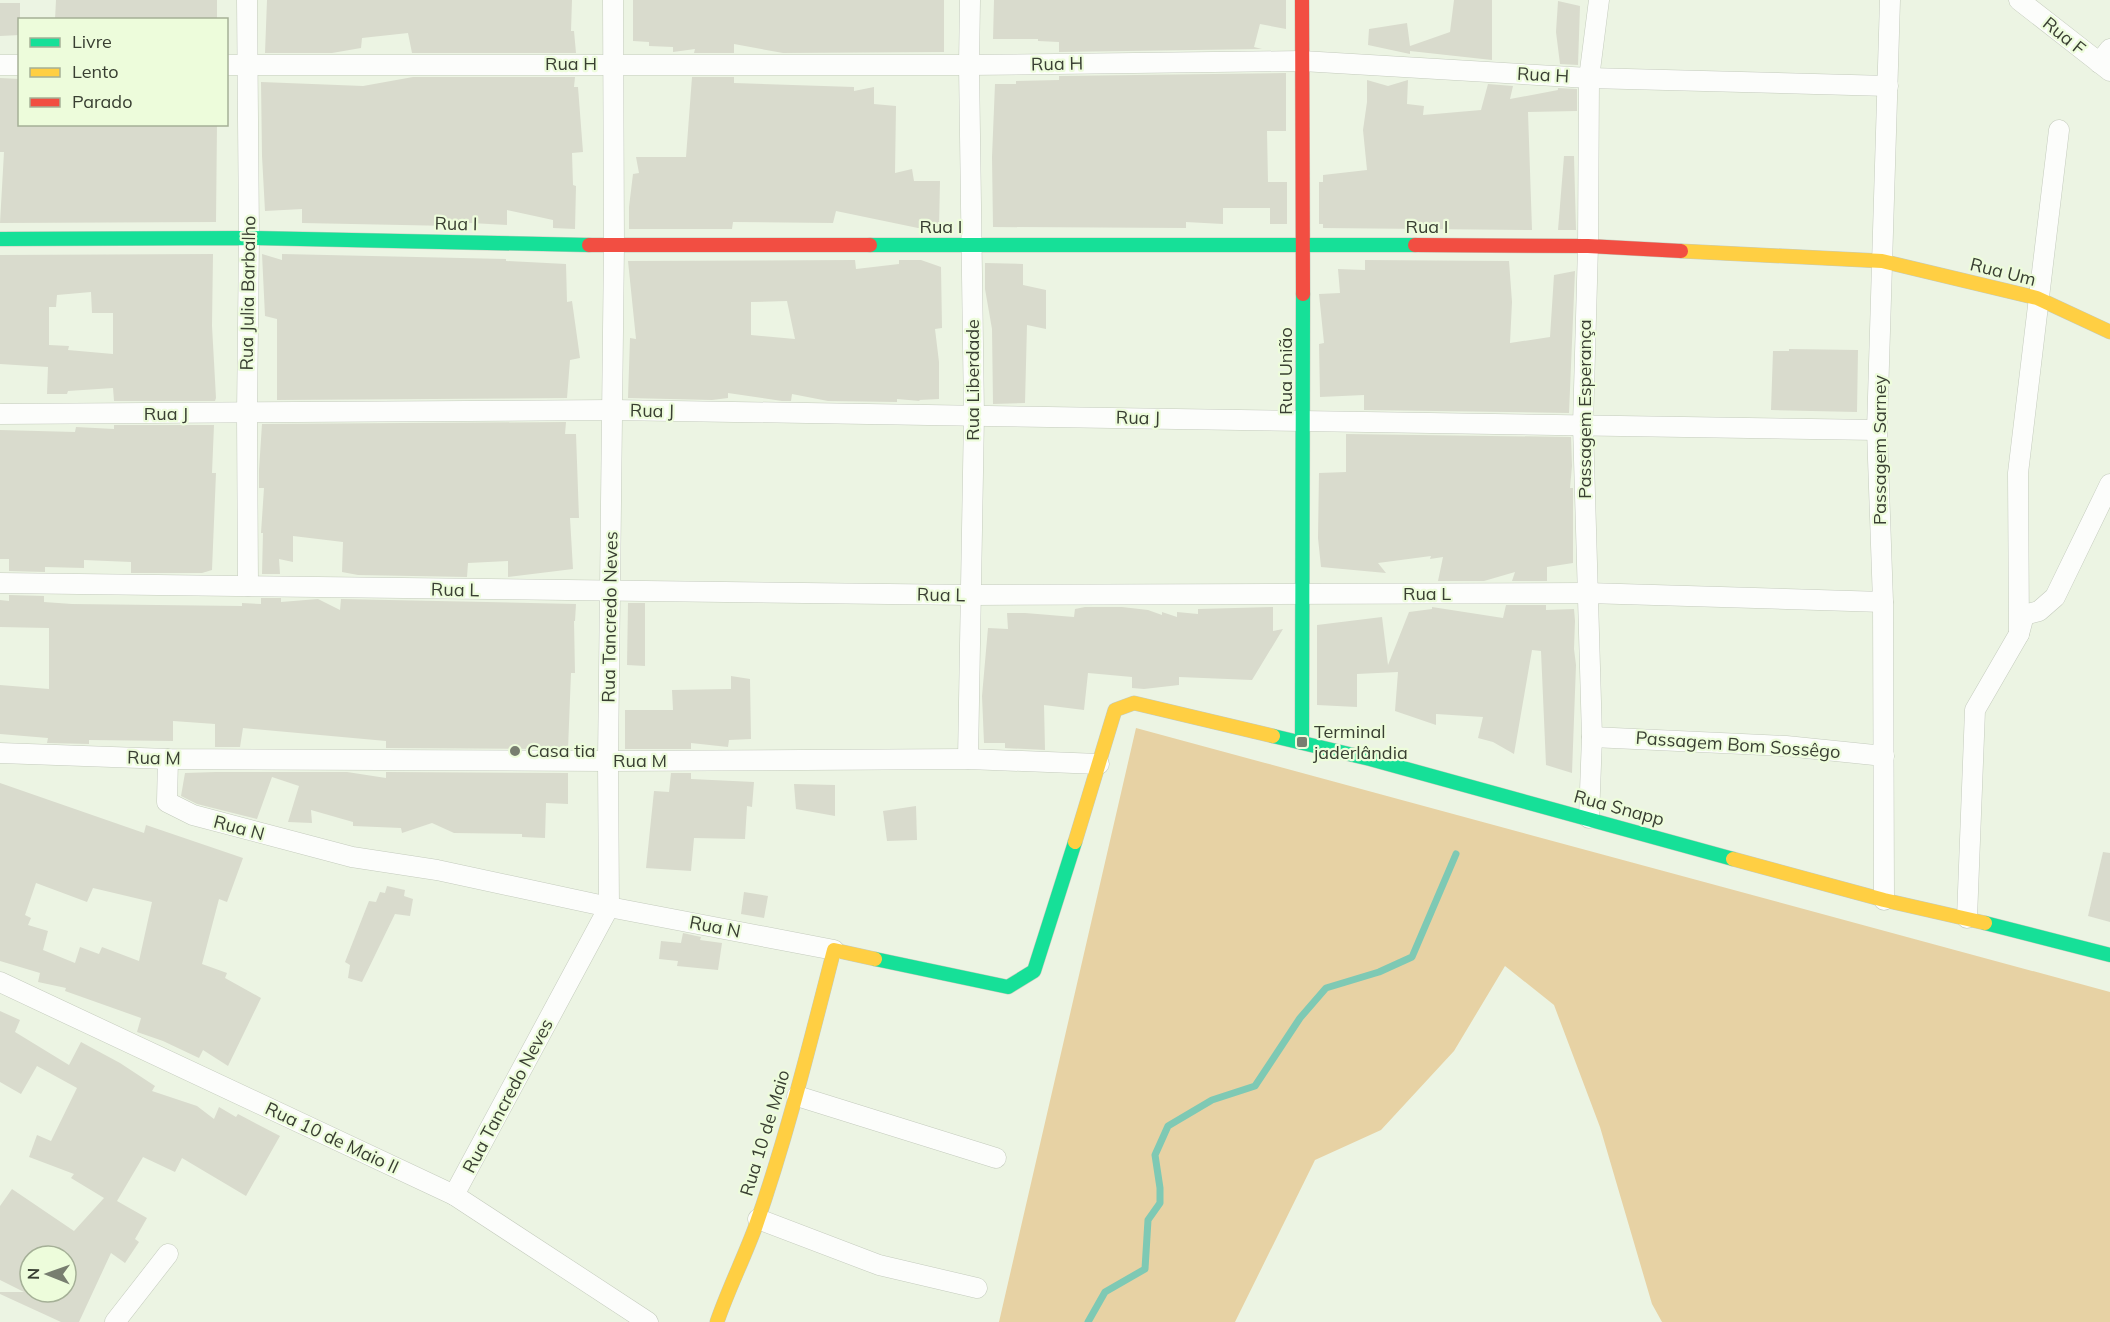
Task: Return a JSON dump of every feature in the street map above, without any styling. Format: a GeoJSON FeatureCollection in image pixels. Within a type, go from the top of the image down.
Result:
{"type":"FeatureCollection","features":[{"type":"Feature","properties":{"kind":"main road","name":"Rua União"},"geometry":{"type":"LineString","coordinates":[[1302,0],[1304,420],[1300,594],[1302,742]]}},
{"type":"Feature","properties":{"kind":"main road","name":"Rua I"},"geometry":{"type":"LineString","coordinates":[[0,239],[249,238],[614,245],[1588,246],[1882,261]]}},
{"type":"Feature","properties":{"kind":"main road","name":"Rua Um"},"geometry":{"type":"LineString","coordinates":[[1882,261],[2037,298],[2110,332]]}},
{"type":"Feature","properties":{"kind":"main road","name":"Rua Snapp"},"geometry":{"type":"LineString","coordinates":[[1118,708],[1134,703],[1302,742],[1589,818],[1884,900],[1967,918],[2110,955]]}},
{"type":"Feature","properties":{"kind":"main road","name":"Rua N"},"geometry":{"type":"LineString","coordinates":[[834,950],[1008,987],[1034,971],[1041,955],[1115,710],[1118,708]]}},
{"type":"Feature","properties":{"kind":"main road","name":"Rua 10 de Maio"},"geometry":{"type":"LineString","coordinates":[[717,1322],[724,1298],[758,1219],[796,1096],[834,950]]}},
{"type":"Feature","properties":{"kind":"street","name":"Rua Julia Barbalho"},"geometry":{"type":"LineString","coordinates":[[248,0],[248,586]]}},
{"type":"Feature","properties":{"kind":"street","name":"Rua Tancredo Neves"},"geometry":{"type":"LineString","coordinates":[[454,1195],[609,907],[608,761],[614,245],[613,0]]}},
{"type":"Feature","properties":{"kind":"street","name":"Rua Liberdade"},"geometry":{"type":"LineString","coordinates":[[968,759],[974,416],[970,0]]}},
{"type":"Feature","properties":{"kind":"street","name":"Passagem Esperança"},"geometry":{"type":"LineString","coordinates":[[1589,818],[1592,736],[1583,424],[1588,246],[1589,78],[1599,0]]}},
{"type":"Feature","properties":{"kind":"street","name":"Passagem Sarney"},"geometry":{"type":"LineString","coordinates":[[1884,900],[1883,602],[1877,430],[1890,0]]}},
{"type":"Feature","properties":{"kind":"street","name":"Rua F"},"geometry":{"type":"LineString","coordinates":[[2022,1],[2106,61]]}},
{"type":"Feature","properties":{"kind":"street","name":"Rua H"},"geometry":{"type":"LineString","coordinates":[[228,65],[1302,61],[1589,78],[1888,86]]}},
{"type":"Feature","properties":{"kind":"street"},"geometry":{"type":"LineString","coordinates":[[0,66],[18,65]]}},
{"type":"Feature","properties":{"kind":"street"},"geometry":{"type":"LineString","coordinates":[[2019,634],[2018,473],[2037,298],[2059,130]]}},
{"type":"Feature","properties":{"kind":"street","name":"Rua J"},"geometry":{"type":"LineString","coordinates":[[0,414],[613,410],[1304,420]]}},
{"type":"Feature","properties":{"kind":"street"},"geometry":{"type":"LineString","coordinates":[[1304,420],[1877,430]]}},
{"type":"Feature","properties":{"kind":"street"},"geometry":{"type":"LineString","coordinates":[[1967,918],[1975,710],[2019,634],[2024,615],[2039,611],[2055,597],[2110,484]]}},
{"type":"Feature","properties":{"kind":"street","name":"Rua L"},"geometry":{"type":"LineString","coordinates":[[0,583],[972,596],[1587,593],[1883,602]]}},
{"type":"Feature","properties":{"kind":"street","name":"Passagem Bom Sossêgo"},"geometry":{"type":"LineString","coordinates":[[1592,736],[1786,747],[1884,756]]}},
{"type":"Feature","properties":{"kind":"street","name":"Rua M"},"geometry":{"type":"LineString","coordinates":[[0,753],[168,759],[608,761],[968,759],[1100,764]]}},
{"type":"Feature","properties":{"kind":"street","name":"Rua N"},"geometry":{"type":"LineString","coordinates":[[168,759],[167,802],[193,815],[351,857],[437,870],[609,907],[834,950]]}},
{"type":"Feature","properties":{"kind":"street","name":"Rua 10 de Maio II"},"geometry":{"type":"LineString","coordinates":[[0,982],[454,1195],[648,1322]]}},
{"type":"Feature","properties":{"kind":"street"},"geometry":{"type":"LineString","coordinates":[[796,1096],[996,1158]]}},
{"type":"Feature","properties":{"kind":"street"},"geometry":{"type":"LineString","coordinates":[[758,1219],[879,1265],[977,1288]]}},
{"type":"Feature","properties":{"kind":"street"},"geometry":{"type":"LineString","coordinates":[[115,1322],[168,1254]]}},
{"type":"Feature","properties":{"kind":"shaded area"},"geometry":{"type":"Polygon","coordinates":[[[1136,728],[2110,992],[2110,1322],[1662,1322],[1652,1304],[1600,1127],[1554,1005],[1505,966],[1454,1051],[1381,1130],[1315,1160],[1235,1322],[999,1322],[1136,728]]]}},
{"type":"Feature","properties":{"kind":"building"},"geometry":{"type":"Polygon","coordinates":[[[56,0],[217,0],[217,18],[55,18],[56,0]]]}},
{"type":"Feature","properties":{"kind":"building"},"geometry":{"type":"Polygon","coordinates":[[[267,0],[572,0],[571,31],[574,31],[576,53],[412,53],[408,33],[362,38],[361,48],[332,53],[265,53],[267,0]]]}},
{"type":"Feature","properties":{"kind":"building"},"geometry":{"type":"Polygon","coordinates":[[[633,0],[944,0],[944,52],[783,53],[734,44],[734,53],[694,53],[695,49],[673,52],[673,47],[649,46],[649,42],[633,41],[633,0]]]}},
{"type":"Feature","properties":{"kind":"building"},"geometry":{"type":"Polygon","coordinates":[[[994,0],[1286,0],[1286,29],[1260,24],[1254,47],[1262,49],[1059,52],[1059,42],[1038,41],[1038,39],[993,39],[994,0]]]}},
{"type":"Feature","properties":{"kind":"building"},"geometry":{"type":"Polygon","coordinates":[[[1454,0],[1492,0],[1492,60],[1410,51],[1410,54],[1368,45],[1369,29],[1407,23],[1410,46],[1450,32],[1454,0]]]}},
{"type":"Feature","properties":{"kind":"building"},"geometry":{"type":"Polygon","coordinates":[[[1558,1],[1580,6],[1578,65],[1560,64],[1556,32],[1558,1]]]}},
{"type":"Feature","properties":{"kind":"building"},"geometry":{"type":"Polygon","coordinates":[[[0,3],[20,3],[18,35],[0,36],[0,3]]]}},
{"type":"Feature","properties":{"kind":"building"},"geometry":{"type":"Polygon","coordinates":[[[1286,73],[1286,131],[1267,131],[1268,182],[1287,182],[1287,224],[1270,224],[1270,208],[1223,208],[1223,224],[1186,222],[1186,228],[993,227],[992,157],[995,84],[1059,80],[1059,76],[1286,73]]]}},
{"type":"Feature","properties":{"kind":"building"},"geometry":{"type":"Polygon","coordinates":[[[413,77],[575,77],[574,87],[578,87],[583,152],[572,153],[573,185],[576,186],[575,229],[553,228],[553,220],[507,210],[507,225],[453,222],[452,226],[302,223],[302,209],[265,211],[261,82],[363,86],[413,77]]]}},
{"type":"Feature","properties":{"kind":"building"},"geometry":{"type":"Polygon","coordinates":[[[692,77],[734,77],[734,83],[854,87],[854,91],[874,87],[874,104],[896,106],[895,173],[912,169],[914,181],[940,181],[939,228],[918,228],[836,211],[833,223],[733,222],[732,229],[629,229],[633,174],[639,173],[636,157],[686,157],[692,77]]]}},
{"type":"Feature","properties":{"kind":"building"},"geometry":{"type":"Polygon","coordinates":[[[0,78],[18,79],[18,126],[217,126],[216,222],[0,223],[4,152],[0,152],[0,78]]]}},
{"type":"Feature","properties":{"kind":"building"},"geometry":{"type":"Polygon","coordinates":[[[1367,80],[1388,86],[1408,80],[1407,104],[1424,106],[1423,115],[1481,110],[1488,84],[1513,86],[1510,99],[1558,90],[1558,88],[1577,89],[1577,111],[1528,112],[1532,230],[1323,228],[1323,224],[1319,224],[1319,182],[1323,182],[1323,175],[1367,170],[1363,130],[1367,80]]]}},
{"type":"Feature","properties":{"kind":"building"},"geometry":{"type":"Polygon","coordinates":[[[1564,156],[1574,156],[1576,230],[1558,230],[1564,156]]]}},
{"type":"Feature","properties":{"kind":"building"},"geometry":{"type":"Polygon","coordinates":[[[213,254],[212,326],[215,401],[114,401],[113,388],[68,391],[67,394],[47,394],[48,367],[0,364],[0,255],[213,254]],[[91,292],[57,295],[56,307],[49,307],[49,345],[69,346],[68,350],[113,354],[113,313],[92,313],[91,292]]]}},
{"type":"Feature","properties":{"kind":"building"},"geometry":{"type":"Polygon","coordinates":[[[262,254],[282,260],[282,254],[506,259],[506,261],[566,264],[567,302],[572,301],[580,358],[570,360],[567,398],[277,400],[277,319],[265,316],[262,254]]]}},
{"type":"Feature","properties":{"kind":"building"},"geometry":{"type":"Polygon","coordinates":[[[855,260],[856,269],[899,264],[899,260],[921,260],[941,267],[942,328],[935,329],[939,362],[939,399],[920,401],[897,399],[897,402],[828,401],[792,394],[791,401],[782,401],[728,393],[728,398],[712,400],[628,398],[630,338],[636,339],[628,261],[855,260]],[[787,301],[751,302],[751,335],[795,339],[787,301]]]}},
{"type":"Feature","properties":{"kind":"building"},"geometry":{"type":"Polygon","coordinates":[[[1365,260],[1509,261],[1512,302],[1510,343],[1550,337],[1554,275],[1575,271],[1569,413],[1364,410],[1364,395],[1320,397],[1319,344],[1324,343],[1319,294],[1340,293],[1338,269],[1365,270],[1365,260]]]}},
{"type":"Feature","properties":{"kind":"building"},"geometry":{"type":"Polygon","coordinates":[[[985,263],[1023,264],[1023,285],[1046,290],[1046,329],[1027,325],[1025,403],[993,404],[992,329],[985,289],[985,263]]]}},
{"type":"Feature","properties":{"kind":"building"},"geometry":{"type":"Polygon","coordinates":[[[1789,349],[1858,350],[1857,412],[1771,410],[1773,351],[1789,351],[1789,349]]]}},
{"type":"Feature","properties":{"kind":"building"},"geometry":{"type":"Polygon","coordinates":[[[566,422],[565,434],[576,434],[579,518],[570,518],[573,569],[508,577],[508,561],[468,563],[467,577],[358,575],[342,572],[343,542],[293,536],[293,562],[279,559],[280,574],[262,574],[263,533],[261,533],[264,488],[259,488],[259,470],[262,424],[566,422]]]}},
{"type":"Feature","properties":{"kind":"building"},"geometry":{"type":"Polygon","coordinates":[[[114,425],[214,425],[212,473],[216,473],[212,570],[202,573],[131,573],[131,562],[84,560],[84,568],[45,567],[45,572],[9,571],[9,559],[0,559],[0,430],[75,432],[76,427],[114,429],[114,425]]]}},
{"type":"Feature","properties":{"kind":"building"},"geometry":{"type":"Polygon","coordinates":[[[1346,434],[1571,437],[1570,488],[1573,488],[1573,563],[1547,567],[1547,581],[1512,581],[1515,572],[1484,581],[1438,581],[1443,557],[1430,559],[1431,556],[1378,563],[1386,573],[1321,567],[1318,538],[1319,473],[1346,472],[1346,434]]]}},
{"type":"Feature","properties":{"kind":"building"},"geometry":{"type":"Polygon","coordinates":[[[9,595],[44,596],[44,602],[72,604],[242,606],[242,603],[261,604],[261,598],[281,598],[281,602],[318,599],[340,610],[341,599],[576,604],[575,673],[571,673],[568,749],[386,748],[386,741],[243,728],[240,747],[215,747],[215,724],[173,721],[173,741],[89,740],[89,744],[47,743],[48,738],[0,734],[0,685],[49,689],[49,628],[0,627],[0,600],[9,601],[9,595]]]}},
{"type":"Feature","properties":{"kind":"building"},"geometry":{"type":"Polygon","coordinates":[[[628,603],[645,603],[645,666],[627,665],[628,603]]]}},
{"type":"Feature","properties":{"kind":"building"},"geometry":{"type":"Polygon","coordinates":[[[1506,605],[1546,605],[1546,610],[1574,609],[1576,665],[1572,773],[1546,765],[1541,651],[1532,650],[1514,754],[1493,742],[1478,738],[1483,717],[1436,714],[1436,725],[1395,711],[1398,672],[1357,674],[1357,707],[1317,705],[1317,625],[1382,617],[1388,665],[1409,612],[1432,609],[1432,607],[1503,618],[1506,605]]]}},
{"type":"Feature","properties":{"kind":"building"},"geometry":{"type":"Polygon","coordinates":[[[1122,607],[1148,610],[1162,615],[1162,612],[1177,617],[1177,612],[1198,614],[1198,609],[1273,607],[1273,631],[1283,629],[1252,680],[1179,677],[1179,685],[1144,689],[1132,688],[1132,677],[1088,673],[1084,710],[1044,705],[1045,750],[1005,748],[1005,743],[984,743],[982,696],[988,628],[1008,629],[1007,613],[1074,617],[1075,609],[1122,607]]]}},
{"type":"Feature","properties":{"kind":"building"},"geometry":{"type":"Polygon","coordinates":[[[731,676],[750,679],[751,739],[729,740],[728,747],[691,743],[691,749],[625,749],[625,710],[673,710],[672,690],[731,689],[731,676]]]}},
{"type":"Feature","properties":{"kind":"building"},"geometry":{"type":"Polygon","coordinates":[[[347,772],[386,778],[386,772],[568,773],[568,804],[546,803],[545,838],[522,837],[522,834],[454,833],[432,823],[402,833],[401,828],[353,826],[353,822],[311,810],[312,823],[288,822],[299,786],[272,777],[257,819],[197,804],[181,796],[185,773],[347,772]]]}},
{"type":"Feature","properties":{"kind":"building"},"geometry":{"type":"Polygon","coordinates":[[[671,773],[691,773],[691,779],[754,782],[752,807],[747,806],[745,839],[694,838],[691,871],[646,868],[654,791],[669,792],[671,773]]]}},
{"type":"Feature","properties":{"kind":"building"},"geometry":{"type":"Polygon","coordinates":[[[0,783],[144,833],[146,825],[243,858],[227,902],[219,899],[202,964],[227,973],[225,978],[261,998],[228,1066],[203,1050],[199,1058],[137,1032],[141,1018],[65,991],[66,988],[38,982],[40,973],[0,961],[0,783]],[[36,883],[25,915],[31,918],[28,925],[48,931],[43,950],[75,963],[80,947],[99,954],[102,947],[139,961],[152,902],[93,888],[87,902],[36,883]]]}},
{"type":"Feature","properties":{"kind":"building"},"geometry":{"type":"Polygon","coordinates":[[[794,784],[835,785],[835,816],[796,809],[794,784]]]}},
{"type":"Feature","properties":{"kind":"building"},"geometry":{"type":"Polygon","coordinates":[[[916,806],[917,840],[887,841],[883,811],[916,806]]]}},
{"type":"Feature","properties":{"kind":"building"},"geometry":{"type":"Polygon","coordinates":[[[2103,852],[2110,853],[2110,922],[2088,916],[2103,852]]]}},
{"type":"Feature","properties":{"kind":"building"},"geometry":{"type":"Polygon","coordinates":[[[387,886],[405,890],[404,896],[413,899],[410,916],[395,914],[362,982],[348,978],[350,965],[345,962],[369,901],[376,902],[380,892],[385,893],[387,886]]]}},
{"type":"Feature","properties":{"kind":"building"},"geometry":{"type":"Polygon","coordinates":[[[744,892],[768,896],[764,918],[741,914],[744,892]]]}},
{"type":"Feature","properties":{"kind":"building"},"geometry":{"type":"Polygon","coordinates":[[[683,933],[701,937],[700,940],[722,943],[718,970],[677,966],[678,961],[659,959],[661,941],[681,943],[683,933]]]}},
{"type":"Feature","properties":{"kind":"building"},"geometry":{"type":"Polygon","coordinates":[[[0,1011],[20,1020],[15,1032],[69,1065],[81,1042],[120,1063],[155,1086],[152,1091],[197,1106],[214,1119],[219,1107],[236,1117],[238,1114],[280,1136],[246,1196],[182,1158],[175,1172],[143,1157],[117,1201],[147,1218],[135,1239],[139,1242],[125,1263],[111,1253],[79,1322],[61,1322],[22,1304],[78,1304],[78,1244],[18,1244],[18,1289],[0,1280],[0,1206],[12,1189],[74,1231],[104,1198],[71,1178],[74,1174],[29,1157],[37,1135],[51,1141],[77,1088],[37,1066],[21,1094],[0,1082],[0,1011]]]}},
{"type":"Feature","properties":{"kind":"building"},"geometry":{"type":"Polygon","coordinates":[[[0,1292],[18,1292],[18,1302],[0,1294],[0,1292]]]}},
{"type":"Feature","properties":{"kind":"waterway"},"geometry":{"type":"LineString","coordinates":[[1088,1322],[1105,1292],[1145,1269],[1148,1220],[1160,1203],[1155,1155],[1168,1126],[1212,1100],[1255,1086],[1300,1018],[1326,988],[1379,972],[1412,957],[1456,854]]}},
{"type":"Feature","properties":{"kind":"traffic: fast"},"geometry":{"type":"LineString","coordinates":[[0,239],[249,238],[589,245]]}},
{"type":"Feature","properties":{"kind":"traffic: fast"},"geometry":{"type":"LineString","coordinates":[[870,245],[1415,245]]}},
{"type":"Feature","properties":{"kind":"traffic: fast"},"geometry":{"type":"LineString","coordinates":[[1302,742],[1303,294]]}},
{"type":"Feature","properties":{"kind":"traffic: fast"},"geometry":{"type":"LineString","coordinates":[[1273,736],[1370,759],[1733,859]]}},
{"type":"Feature","properties":{"kind":"traffic: fast"},"geometry":{"type":"LineString","coordinates":[[875,959],[1008,987],[1034,971],[1075,842]]}},
{"type":"Feature","properties":{"kind":"traffic: fast"},"geometry":{"type":"LineString","coordinates":[[1985,923],[2110,955]]}},
{"type":"Feature","properties":{"kind":"traffic: slow"},"geometry":{"type":"LineString","coordinates":[[1681,251],[1882,261],[2037,298],[2110,332]]}},
{"type":"Feature","properties":{"kind":"traffic: slow"},"geometry":{"type":"LineString","coordinates":[[1075,842],[1115,710],[1134,703],[1273,736]]}},
{"type":"Feature","properties":{"kind":"traffic: slow"},"geometry":{"type":"LineString","coordinates":[[1733,859],[1884,900],[1985,923]]}},
{"type":"Feature","properties":{"kind":"traffic: slow"},"geometry":{"type":"LineString","coordinates":[[717,1322],[755,1228],[777,1159],[798,1090],[834,950],[875,959]]}},
{"type":"Feature","properties":{"kind":"traffic: jam"},"geometry":{"type":"LineString","coordinates":[[1302,0],[1303,294]]}},
{"type":"Feature","properties":{"kind":"traffic: jam"},"geometry":{"type":"LineString","coordinates":[[589,245],[870,245]]}},
{"type":"Feature","properties":{"kind":"traffic: jam"},"geometry":{"type":"LineString","coordinates":[[1415,245],[1588,246],[1681,251]]}},
{"type":"Feature","properties":{"kind":"place","name":"Terminal jaderlândia"},"geometry":{"type":"Point","coordinates":[1302,742]}},
{"type":"Feature","properties":{"kind":"place","name":"Casa tia"},"geometry":{"type":"Point","coordinates":[515,751]}}]}
